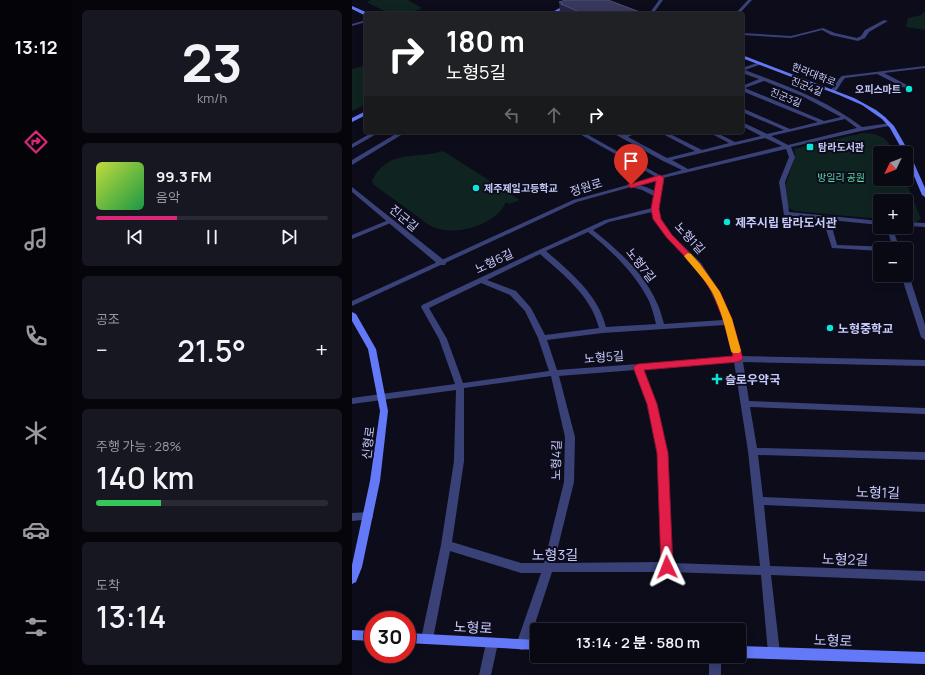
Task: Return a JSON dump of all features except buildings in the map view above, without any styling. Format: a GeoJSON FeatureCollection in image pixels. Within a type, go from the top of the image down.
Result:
{"type":"FeatureCollection","features":[{"type":"Feature","properties":{"kind":"main road"},"geometry":{"type":"LineString","coordinates":[[555,12],[577,0]]}},
{"type":"Feature","properties":{"kind":"main road"},"geometry":{"type":"LineString","coordinates":[[352,7],[364,13]]}},
{"type":"Feature","properties":{"kind":"main road","name":"한라대학로"},"geometry":{"type":"LineString","coordinates":[[744,57],[833,91],[870,108],[889,124],[903,145],[925,195]]}},
{"type":"Feature","properties":{"kind":"main road"},"geometry":{"type":"LineString","coordinates":[[352,120],[364,114]]}},
{"type":"Feature","properties":{"kind":"main road","name":"신형로"},"geometry":{"type":"LineString","coordinates":[[352,314],[372,349],[384,411],[375,481],[357,567],[352,579]]}},
{"type":"Feature","properties":{"kind":"main road"},"geometry":{"type":"LineString","coordinates":[[352,635],[364,636]]}},
{"type":"Feature","properties":{"kind":"main road","name":"노형로"},"geometry":{"type":"LineString","coordinates":[[416,638],[530,645]]}},
{"type":"Feature","properties":{"kind":"main road","name":"노형로"},"geometry":{"type":"LineString","coordinates":[[746,652],[925,658]]}},
{"type":"Feature","properties":{"kind":"street"},"geometry":{"type":"LineString","coordinates":[[652,12],[661,0]]}},
{"type":"Feature","properties":{"kind":"street"},"geometry":{"type":"LineString","coordinates":[[739,12],[750,0]]}},
{"type":"Feature","properties":{"kind":"street"},"geometry":{"type":"LineString","coordinates":[[744,34],[791,37],[822,29],[833,34],[858,40],[868,31],[886,21]]}},
{"type":"Feature","properties":{"kind":"street"},"geometry":{"type":"LineString","coordinates":[[352,25],[364,22]]}},
{"type":"Feature","properties":{"kind":"street"},"geometry":{"type":"LineString","coordinates":[[744,69],[760,63]]}},
{"type":"Feature","properties":{"kind":"street"},"geometry":{"type":"LineString","coordinates":[[833,91],[837,87],[840,80],[844,77],[925,67]]}},
{"type":"Feature","properties":{"kind":"street","name":"진군4길"},"geometry":{"type":"LineString","coordinates":[[744,71],[826,104],[846,116],[861,129]]}},
{"type":"Feature","properties":{"kind":"street"},"geometry":{"type":"LineString","coordinates":[[878,72],[907,87]]}},
{"type":"Feature","properties":{"kind":"street","name":"진군3길"},"geometry":{"type":"LineString","coordinates":[[744,88],[764,79]]}},
{"type":"Feature","properties":{"kind":"street","name":"진군3길"},"geometry":{"type":"LineString","coordinates":[[744,90],[822,122]]}},
{"type":"Feature","properties":{"kind":"street"},"geometry":{"type":"LineString","coordinates":[[744,111],[788,130]]}},
{"type":"Feature","properties":{"kind":"street"},"geometry":{"type":"LineString","coordinates":[[665,160],[846,116]]}},
{"type":"Feature","properties":{"kind":"street","name":"정원로"},"geometry":{"type":"LineString","coordinates":[[352,304],[575,201],[688,171],[861,129],[889,124]]}},
{"type":"Feature","properties":{"kind":"street"},"geometry":{"type":"LineString","coordinates":[[744,125],[788,147],[792,157],[782,182],[786,214],[873,222]]}},
{"type":"Feature","properties":{"kind":"street"},"geometry":{"type":"LineString","coordinates":[[352,146],[373,134]]}},
{"type":"Feature","properties":{"kind":"street"},"geometry":{"type":"LineString","coordinates":[[352,163],[400,134]]}},
{"type":"Feature","properties":{"kind":"street"},"geometry":{"type":"LineString","coordinates":[[585,134],[660,178],[655,209]]}},
{"type":"Feature","properties":{"kind":"street"},"geometry":{"type":"LineString","coordinates":[[618,134],[688,171]]}},
{"type":"Feature","properties":{"kind":"street"},"geometry":{"type":"LineString","coordinates":[[623,137],[630,134]]}},
{"type":"Feature","properties":{"kind":"street"},"geometry":{"type":"LineString","coordinates":[[666,134],[700,151]]}},
{"type":"Feature","properties":{"kind":"street"},"geometry":{"type":"LineString","coordinates":[[715,134],[734,143]]}},
{"type":"Feature","properties":{"kind":"street"},"geometry":{"type":"LineString","coordinates":[[631,185],[644,188],[658,196]]}},
{"type":"Feature","properties":{"kind":"street","name":"진군길"},"geometry":{"type":"LineString","coordinates":[[352,189],[442,263]]}},
{"type":"Feature","properties":{"kind":"street","name":"노형6길"},"geometry":{"type":"LineString","coordinates":[[460,385],[443,339],[425,307],[607,221],[655,209]]}},
{"type":"Feature","properties":{"kind":"street","name":"노형1길"},"geometry":{"type":"LineString","coordinates":[[655,209],[657,219],[670,236],[698,265],[716,292],[728,322],[738,359],[753,451],[774,653]]}},
{"type":"Feature","properties":{"kind":"street"},"geometry":{"type":"LineString","coordinates":[[826,218],[834,247],[873,248]]}},
{"type":"Feature","properties":{"kind":"street"},"geometry":{"type":"LineString","coordinates":[[352,237],[391,221]]}},
{"type":"Feature","properties":{"kind":"street"},"geometry":{"type":"LineString","coordinates":[[913,224],[925,225]]}},
{"type":"Feature","properties":{"kind":"street","name":"노형7길"},"geometry":{"type":"LineString","coordinates":[[589,230],[606,242],[639,279],[653,302],[661,326]]}},
{"type":"Feature","properties":{"kind":"street"},"geometry":{"type":"LineString","coordinates":[[541,251],[566,272],[580,287],[601,319],[603,330]]}},
{"type":"Feature","properties":{"kind":"street","name":"노형4길"},"geometry":{"type":"LineString","coordinates":[[480,280],[513,293],[528,310],[542,338],[554,373],[570,437],[568,482],[548,567],[522,645]]}},
{"type":"Feature","properties":{"kind":"street"},"geometry":{"type":"LineString","coordinates":[[907,282],[925,337]]}},
{"type":"Feature","properties":{"kind":"street"},"geometry":{"type":"LineString","coordinates":[[542,338],[603,330],[728,322]]}},
{"type":"Feature","properties":{"kind":"street","name":"노형5길"},"geometry":{"type":"LineString","coordinates":[[352,401],[554,373],[738,359],[925,363]]}},
{"type":"Feature","properties":{"kind":"street"},"geometry":{"type":"LineString","coordinates":[[638,367],[652,404],[663,453],[667,567]]}},
{"type":"Feature","properties":{"kind":"street"},"geometry":{"type":"LineString","coordinates":[[427,639],[446,545],[459,460],[460,385]]}},
{"type":"Feature","properties":{"kind":"street"},"geometry":{"type":"LineString","coordinates":[[746,404],[925,411]]}},
{"type":"Feature","properties":{"kind":"street"},"geometry":{"type":"LineString","coordinates":[[753,451],[925,456]]}},
{"type":"Feature","properties":{"kind":"street","name":"노형1길"},"geometry":{"type":"LineString","coordinates":[[758,501],[925,508]]}},
{"type":"Feature","properties":{"kind":"street"},"geometry":{"type":"LineString","coordinates":[[352,517],[368,516]]}},
{"type":"Feature","properties":{"kind":"street","name":"노형3길"},"geometry":{"type":"LineString","coordinates":[[446,545],[521,568],[667,567],[765,570]]}},
{"type":"Feature","properties":{"kind":"street","name":"노형2길"},"geometry":{"type":"LineString","coordinates":[[765,570],[925,576]]}},
{"type":"Feature","properties":{"kind":"street"},"geometry":{"type":"LineString","coordinates":[[485,675],[492,643]]}},
{"type":"Feature","properties":{"kind":"street"},"geometry":{"type":"LineString","coordinates":[[715,663],[715,675]]}},
{"type":"Feature","properties":{"kind":"green space"},"geometry":{"type":"Polygon","coordinates":[[[371,0],[408,0],[422,8],[410,12],[388,12],[367,2],[371,0]]]}},
{"type":"Feature","properties":{"kind":"green space"},"geometry":{"type":"Polygon","coordinates":[[[925,11],[925,30],[906,27],[908,18],[921,15],[925,11]]]}},
{"type":"Feature","properties":{"kind":"green space"},"geometry":{"type":"Polygon","coordinates":[[[364,66],[364,105],[352,111],[352,69],[364,66]]]}},
{"type":"Feature","properties":{"kind":"green space","name":"방일리 공원"},"geometry":{"type":"Polygon","coordinates":[[[863,133],[874,134],[882,137],[890,146],[873,146],[873,186],[908,186],[911,194],[873,194],[873,218],[794,211],[787,207],[786,184],[795,156],[794,149],[863,133]]]}},
{"type":"Feature","properties":{"kind":"green space"},"geometry":{"type":"Polygon","coordinates":[[[443,151],[520,200],[509,204],[506,202],[500,211],[491,219],[479,225],[467,229],[441,229],[430,226],[374,185],[372,181],[378,171],[394,159],[433,154],[443,151]]]}},
{"type":"Feature","properties":{"kind":"green space","name":"방일리 공원"},"geometry":{"type":"Polygon","coordinates":[[[913,199],[921,219],[916,222],[913,222],[913,199]]]}},
{"type":"Feature","properties":{"kind":"slow traffic"},"geometry":{"type":"LineString","coordinates":[[688,256],[698,265],[716,292],[728,319],[736,351]]}},
{"type":"Feature","properties":{"kind":"place","name":"오피스마트"},"geometry":{"type":"Point","coordinates":[909,89]}},
{"type":"Feature","properties":{"kind":"place","name":"탐라도서관"},"geometry":{"type":"Point","coordinates":[810,147]}},
{"type":"Feature","properties":{"kind":"place","name":"제주제일고등학교"},"geometry":{"type":"Point","coordinates":[476,188]}},
{"type":"Feature","properties":{"kind":"place","name":"제주시립 탐라도서관"},"geometry":{"type":"Point","coordinates":[727,222]}},
{"type":"Feature","properties":{"kind":"place","name":"노형중학교"},"geometry":{"type":"Point","coordinates":[830,328]}},
{"type":"Feature","properties":{"kind":"place","name":"슬로우약국"},"geometry":{"type":"Point","coordinates":[717,379]}},
{"type":"Feature","properties":{"kind":"route"},"geometry":{"type":"LineString","coordinates":[[631,185],[660,178],[655,209],[657,219],[670,236],[698,265],[716,292],[728,319],[738,359],[638,367],[652,404],[663,453],[667,567]]}}]}
